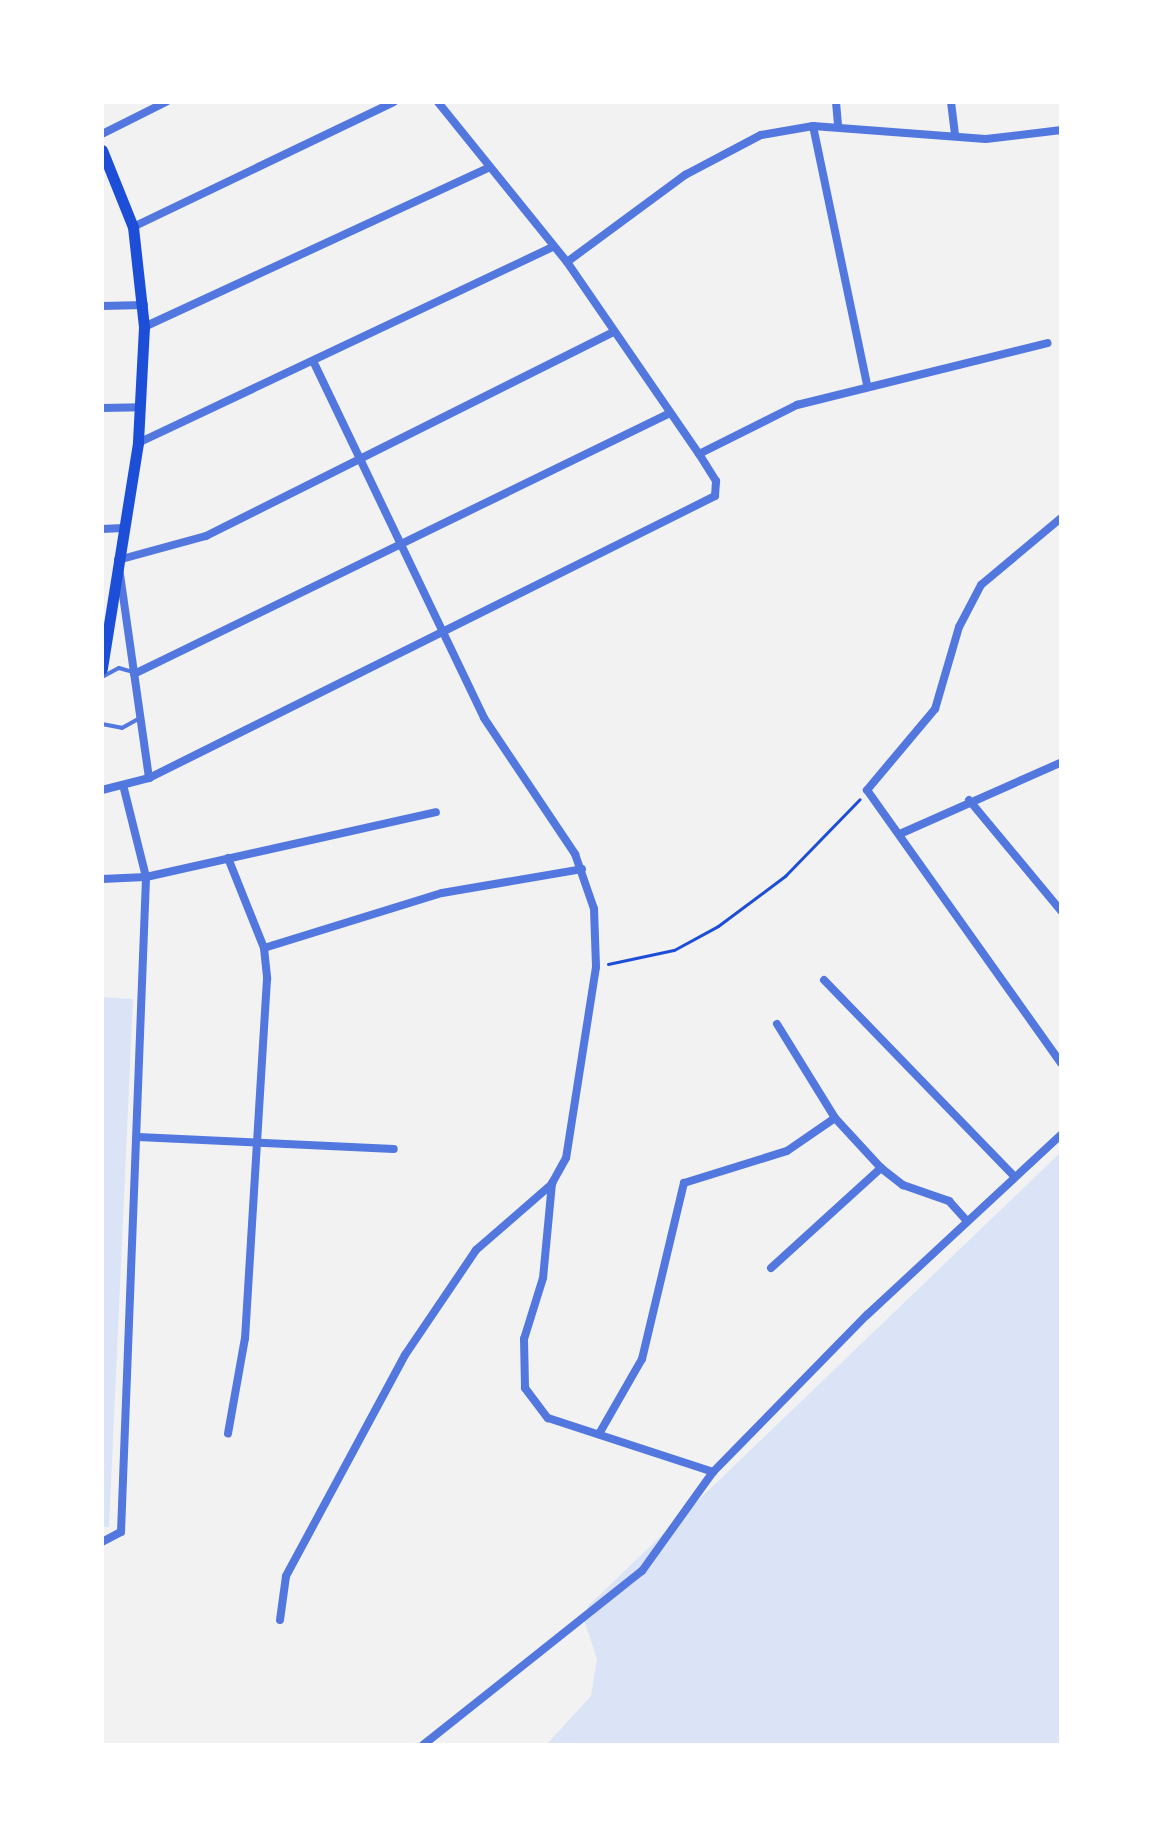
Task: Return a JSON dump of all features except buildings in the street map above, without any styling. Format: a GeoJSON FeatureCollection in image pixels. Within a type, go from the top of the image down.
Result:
{"type":"FeatureCollection","features":[{"type":"Feature","properties":{"kind":"main road"},"geometry":{"type":"LineString","coordinates":[[102,150],[133,227],[144,305],[138,443],[102,669]]}},
{"type":"Feature","properties":{"kind":"street"},"geometry":{"type":"LineString","coordinates":[[102,134],[166,102]]}},
{"type":"Feature","properties":{"kind":"street"},"geometry":{"type":"LineString","coordinates":[[133,227],[394,102]]}},
{"type":"Feature","properties":{"kind":"street"},"geometry":{"type":"LineString","coordinates":[[102,790],[124,789],[149,778],[708,503],[716,481],[699,454],[567,262],[438,102]]}},
{"type":"Feature","properties":{"kind":"street"},"geometry":{"type":"LineString","coordinates":[[836,102],[838,126]]}},
{"type":"Feature","properties":{"kind":"street"},"geometry":{"type":"LineString","coordinates":[[951,102],[955,135]]}},
{"type":"Feature","properties":{"kind":"street"},"geometry":{"type":"LineString","coordinates":[[813,126],[867,385]]}},
{"type":"Feature","properties":{"kind":"street"},"geometry":{"type":"LineString","coordinates":[[567,262],[732,145],[813,126],[955,135],[1061,130]]}},
{"type":"Feature","properties":{"kind":"street"},"geometry":{"type":"LineString","coordinates":[[144,327],[490,167]]}},
{"type":"Feature","properties":{"kind":"street"},"geometry":{"type":"LineString","coordinates":[[138,443],[315,365],[554,246]]}},
{"type":"Feature","properties":{"kind":"street"},"geometry":{"type":"LineString","coordinates":[[102,306],[144,305]]}},
{"type":"Feature","properties":{"kind":"street"},"geometry":{"type":"LineString","coordinates":[[149,778],[118,560],[206,536],[614,332]]}},
{"type":"Feature","properties":{"kind":"street"},"geometry":{"type":"LineString","coordinates":[[699,454],[782,411],[867,385],[1047,343]]}},
{"type":"Feature","properties":{"kind":"street"},"geometry":{"type":"LineString","coordinates":[[280,1620],[286,1576],[405,1355],[476,1250],[552,1183],[566,1158],[599,939],[582,869],[484,718],[315,365]]}},
{"type":"Feature","properties":{"kind":"street"},"geometry":{"type":"LineString","coordinates":[[102,408],[141,407]]}},
{"type":"Feature","properties":{"kind":"street"},"geometry":{"type":"LineString","coordinates":[[134,674],[670,413]]}},
{"type":"Feature","properties":{"kind":"street"},"geometry":{"type":"LineString","coordinates":[[1061,518],[981,585],[959,627],[935,709],[867,790],[902,833],[1061,1063]]}},
{"type":"Feature","properties":{"kind":"street"},"geometry":{"type":"LineString","coordinates":[[102,529],[123,528]]}},
{"type":"Feature","properties":{"kind":"street"},"geometry":{"type":"LineString","coordinates":[[902,833],[969,800],[1060,763]]}},
{"type":"Feature","properties":{"kind":"street"},"geometry":{"type":"LineString","coordinates":[[102,1542],[121,1532],[146,877],[124,789]]}},
{"type":"Feature","properties":{"kind":"street"},"geometry":{"type":"LineString","coordinates":[[969,800],[1061,911]]}},
{"type":"Feature","properties":{"kind":"street"},"geometry":{"type":"LineString","coordinates":[[102,879],[146,877],[436,812]]}},
{"type":"Feature","properties":{"kind":"street"},"geometry":{"type":"LineString","coordinates":[[228,858],[264,948],[245,1338],[228,1433]]}},
{"type":"Feature","properties":{"kind":"street"},"geometry":{"type":"LineString","coordinates":[[264,948],[442,893],[582,869]]}},
{"type":"Feature","properties":{"kind":"street"},"geometry":{"type":"LineString","coordinates":[[824,980],[1015,1177]]}},
{"type":"Feature","properties":{"kind":"street"},"geometry":{"type":"LineString","coordinates":[[777,1024],[835,1118],[881,1168],[903,1185],[949,1201],[967,1221]]}},
{"type":"Feature","properties":{"kind":"street"},"geometry":{"type":"LineString","coordinates":[[599,1434],[642,1359],[684,1183],[787,1151],[835,1118]]}},
{"type":"Feature","properties":{"kind":"street"},"geometry":{"type":"LineString","coordinates":[[423,1745],[642,1571],[713,1472],[967,1221],[1061,1135]]}},
{"type":"Feature","properties":{"kind":"street"},"geometry":{"type":"LineString","coordinates":[[138,1137],[394,1149]]}},
{"type":"Feature","properties":{"kind":"street"},"geometry":{"type":"LineString","coordinates":[[771,1268],[881,1168]]}},
{"type":"Feature","properties":{"kind":"street"},"geometry":{"type":"LineString","coordinates":[[552,1183],[543,1278],[521,1366],[531,1400],[548,1418],[713,1472]]}},
{"type":"Feature","properties":{"kind":"lane"},"geometry":{"type":"LineString","coordinates":[[102,677],[119,668],[134,674]]}},
{"type":"Feature","properties":{"kind":"lane"},"geometry":{"type":"LineString","coordinates":[[102,724],[122,728],[140,717]]}},
{"type":"Feature","properties":{"kind":"path"},"geometry":{"type":"LineString","coordinates":[[596,967],[674,950],[718,926],[818,846],[867,790]]}},
{"type":"Feature","properties":{"kind":"shaded area"},"geometry":{"type":"Polygon","coordinates":[[[102,997],[133,999],[109,1527],[102,1527],[102,997]]]}},
{"type":"Feature","properties":{"kind":"shaded area"},"geometry":{"type":"Polygon","coordinates":[[[1061,1152],[1061,1745],[546,1745],[591,1696],[597,1659],[584,1620],[588,1606],[1061,1152]]]}}]}
